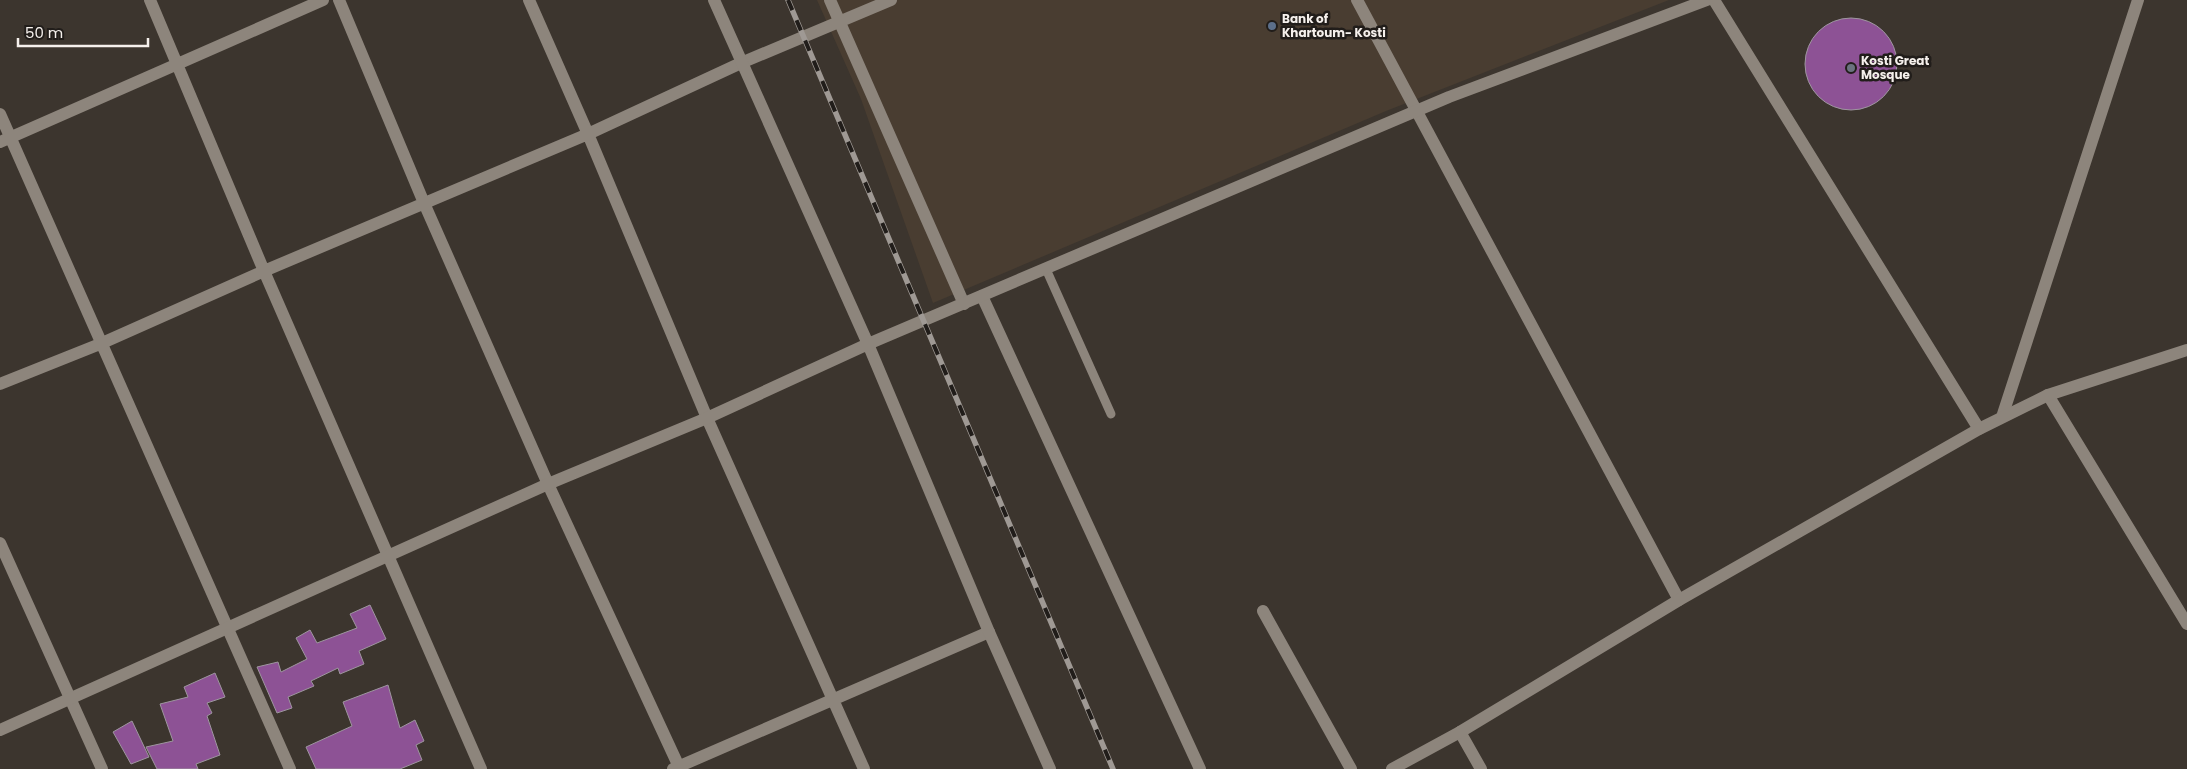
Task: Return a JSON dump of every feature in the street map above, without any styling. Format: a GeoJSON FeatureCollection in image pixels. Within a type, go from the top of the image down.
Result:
{"type":"FeatureCollection","features":[{"type":"Feature","properties":{"kind":"street"},"geometry":{"type":"LineString","coordinates":[[150,0],[264,271],[390,555],[481,769]]}},
{"type":"Feature","properties":{"kind":"street"},"geometry":{"type":"LineString","coordinates":[[5,140],[323,0]]}},
{"type":"Feature","properties":{"kind":"street"},"geometry":{"type":"LineString","coordinates":[[339,0],[424,203],[548,484],[678,768],[989,632]]}},
{"type":"Feature","properties":{"kind":"street"},"geometry":{"type":"LineString","coordinates":[[529,0],[588,134],[707,418],[864,769]]}},
{"type":"Feature","properties":{"kind":"street"},"geometry":{"type":"LineString","coordinates":[[714,0],[868,344],[989,632],[1050,769]]}},
{"type":"Feature","properties":{"kind":"street"},"geometry":{"type":"LineString","coordinates":[[830,0],[964,304]]}},
{"type":"Feature","properties":{"kind":"street"},"geometry":{"type":"LineString","coordinates":[[0,384],[100,344],[264,271],[588,134],[741,63],[891,0]]}},
{"type":"Feature","properties":{"kind":"street"},"geometry":{"type":"LineString","coordinates":[[1357,0],[1679,600]]}},
{"type":"Feature","properties":{"kind":"street"},"geometry":{"type":"LineString","coordinates":[[0,730],[548,484],[707,418],[868,344],[1416,111],[1580,46],[1707,0]]}},
{"type":"Feature","properties":{"kind":"street"},"geometry":{"type":"LineString","coordinates":[[1714,0],[1979,429]]}},
{"type":"Feature","properties":{"kind":"street"},"geometry":{"type":"LineString","coordinates":[[2002,417],[2138,0]]}},
{"type":"Feature","properties":{"kind":"street"},"geometry":{"type":"LineString","coordinates":[[0,114],[5,140],[100,344],[290,769]]}},
{"type":"Feature","properties":{"kind":"street"},"geometry":{"type":"LineString","coordinates":[[982,296],[1200,769]]}},
{"type":"Feature","properties":{"kind":"street"},"geometry":{"type":"LineString","coordinates":[[1392,769],[1460,732],[1679,600],[1979,429],[2048,395],[2187,350]]}},
{"type":"Feature","properties":{"kind":"street"},"geometry":{"type":"LineString","coordinates":[[2048,395],[2187,624]]}},
{"type":"Feature","properties":{"kind":"street"},"geometry":{"type":"LineString","coordinates":[[0,543],[102,769]]}},
{"type":"Feature","properties":{"kind":"street"},"geometry":{"type":"LineString","coordinates":[[1263,611],[1351,769]]}},
{"type":"Feature","properties":{"kind":"street"},"geometry":{"type":"LineString","coordinates":[[1460,732],[1481,769]]}},
{"type":"Feature","properties":{"kind":"lane"},"geometry":{"type":"LineString","coordinates":[[1046,269],[1111,414]]}},
{"type":"Feature","properties":{"kind":"shaded area"},"geometry":{"type":"Polygon","coordinates":[[[817,0],[1669,0],[1386,111],[933,303],[861,99],[817,0]]]}},
{"type":"Feature","properties":{"kind":"building","name":"Kosti Great Mosque"},"geometry":{"type":"Polygon","coordinates":[[[1851,18],[1869,22],[1883,32],[1893,46],[1897,64],[1893,82],[1883,96],[1869,106],[1851,110],[1833,106],[1819,96],[1809,82],[1805,64],[1809,46],[1819,32],[1833,22],[1851,18]]]}},
{"type":"Feature","properties":{"kind":"building"},"geometry":{"type":"Polygon","coordinates":[[[370,605],[386,639],[359,651],[364,664],[340,674],[338,668],[311,681],[314,686],[288,697],[292,708],[277,713],[257,667],[278,662],[281,672],[307,659],[296,638],[310,630],[317,643],[357,628],[350,614],[370,605]]]}},
{"type":"Feature","properties":{"kind":"building"},"geometry":{"type":"Polygon","coordinates":[[[215,673],[225,697],[207,703],[212,713],[207,716],[220,755],[196,764],[198,769],[157,769],[146,747],[173,741],[160,704],[188,697],[184,687],[215,673]]]}},
{"type":"Feature","properties":{"kind":"building"},"geometry":{"type":"Polygon","coordinates":[[[388,685],[400,728],[415,720],[424,741],[416,745],[422,760],[400,769],[316,769],[306,747],[352,726],[343,702],[388,685]]]}},
{"type":"Feature","properties":{"kind":"building"},"geometry":{"type":"Polygon","coordinates":[[[132,721],[149,757],[131,764],[113,732],[132,721]]]}},
{"type":"Feature","properties":{"kind":"railway"},"geometry":{"type":"LineString","coordinates":[[788,0],[1113,769]]}},
{"type":"Feature","properties":{"kind":"place","name":"Bank of Khartoum- Kosti"},"geometry":{"type":"Point","coordinates":[1272,26]}},
{"type":"Feature","properties":{"kind":"place","name":"Kosti Great Mosque"},"geometry":{"type":"Point","coordinates":[1851,68]}}]}
